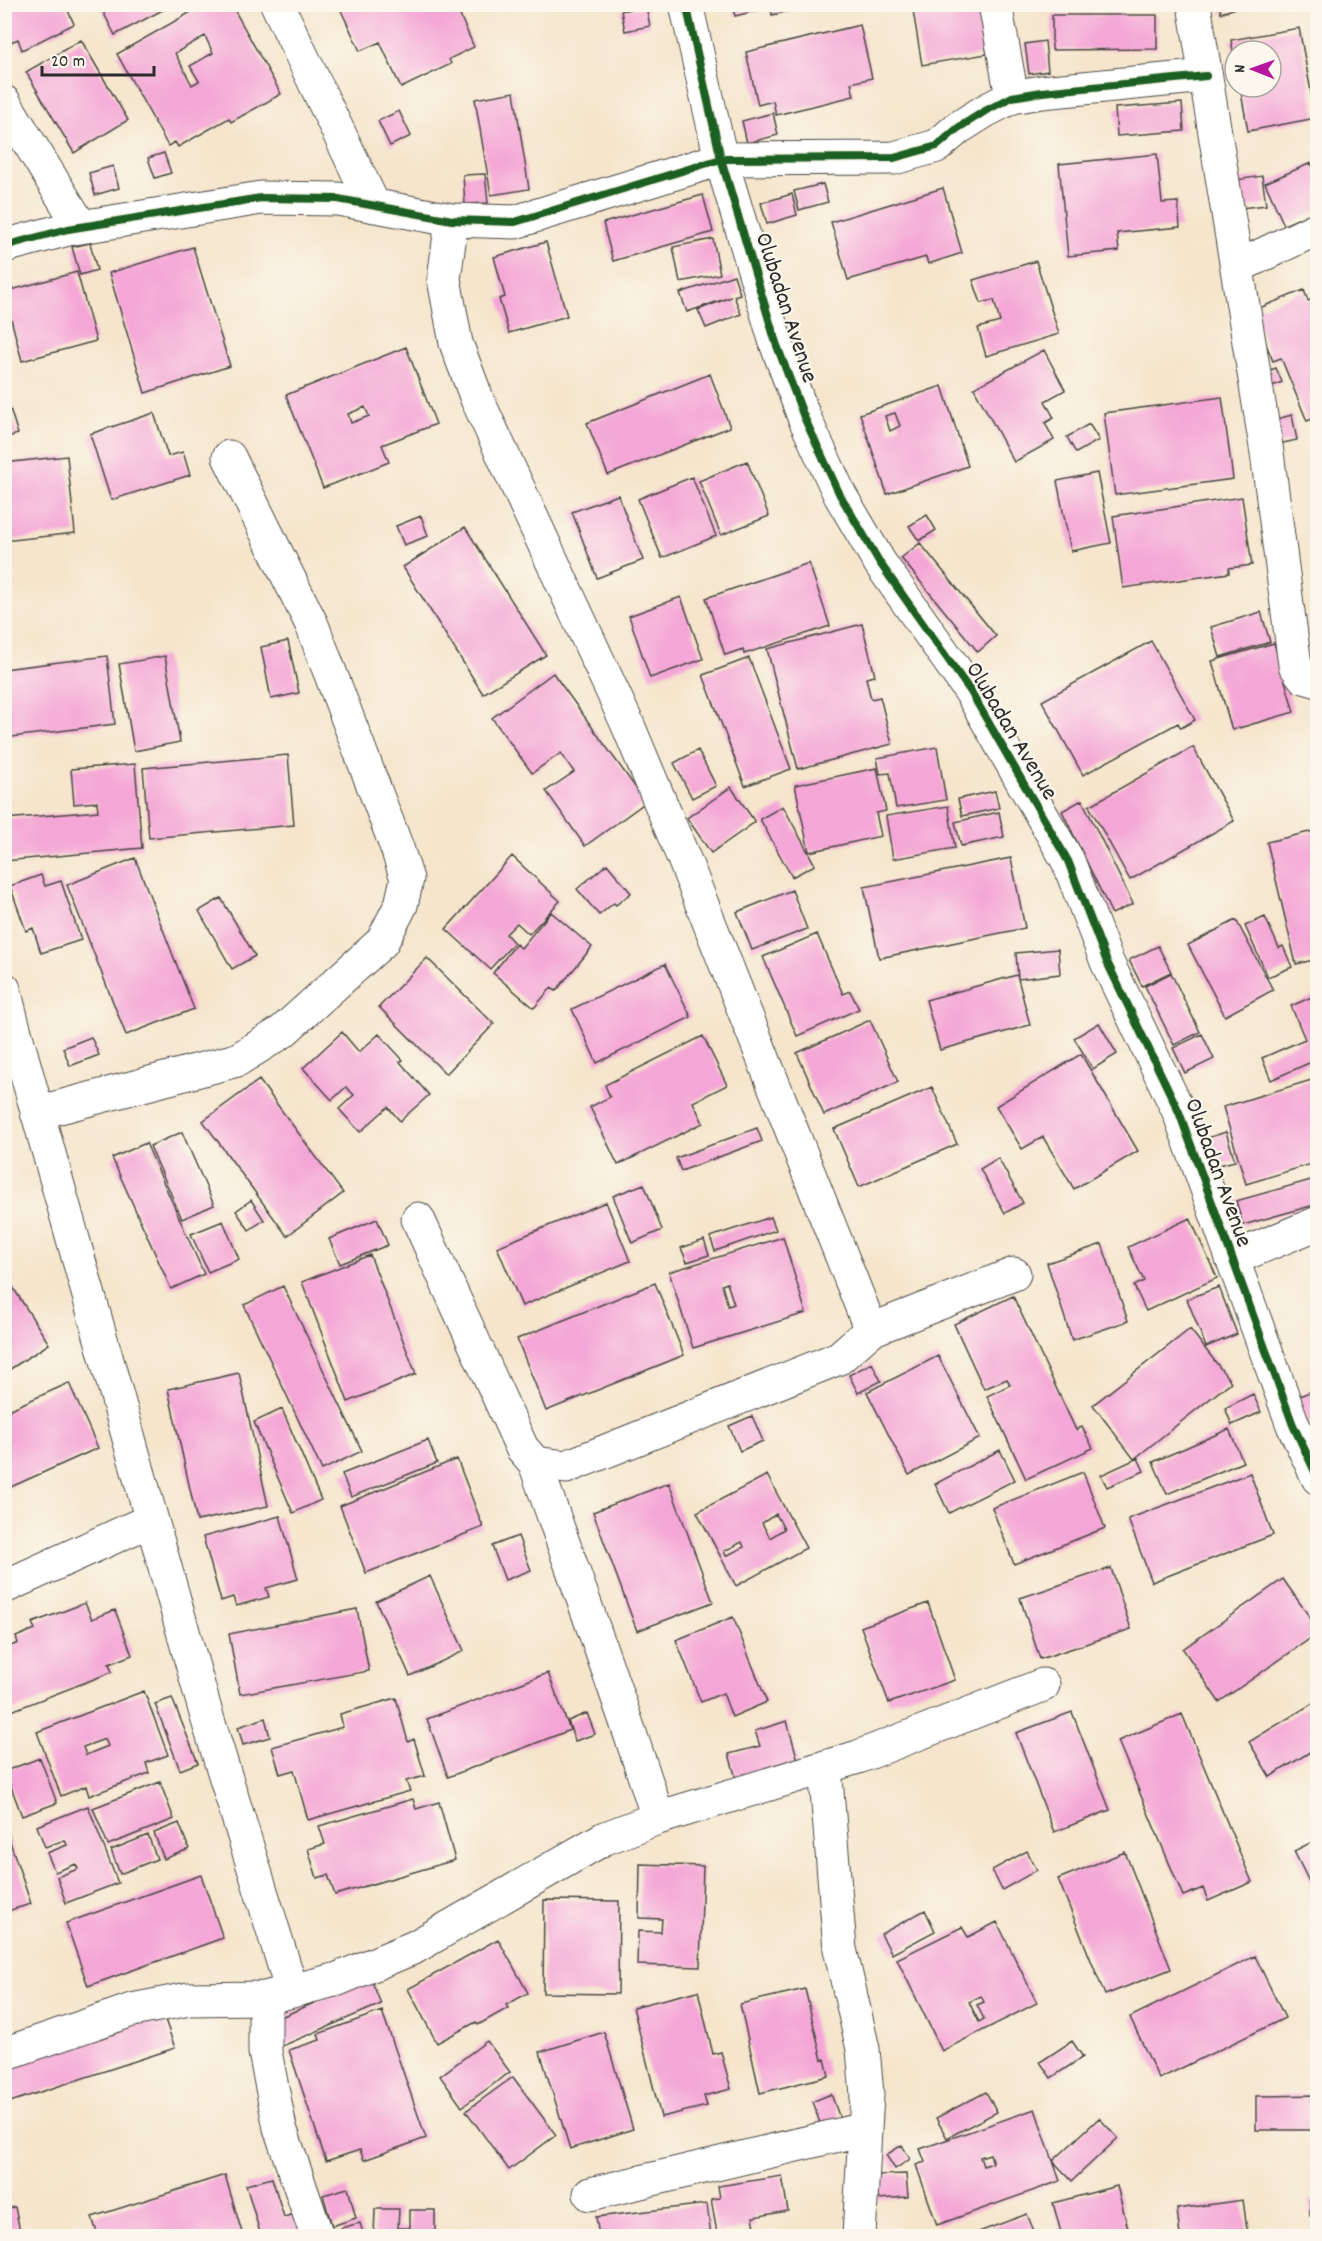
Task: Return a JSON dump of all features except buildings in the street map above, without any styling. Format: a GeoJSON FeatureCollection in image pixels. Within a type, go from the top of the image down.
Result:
{"type":"FeatureCollection","features":[{"type":"Feature","properties":{"kind":"street"},"geometry":{"type":"LineString","coordinates":[[277,4],[374,206]]}},
{"type":"Feature","properties":{"kind":"street","name":"Olubadan Avenue"},"geometry":{"type":"LineString","coordinates":[[686,4],[721,159],[776,343],[804,417],[840,495],[880,563],[971,692],[1068,861],[1107,962],[1179,1112],[1293,1425],[1317,1478]]}},
{"type":"Feature","properties":{"kind":"street"},"geometry":{"type":"LineString","coordinates":[[995,4],[1012,97]]}},
{"type":"Feature","properties":{"kind":"street"},"geometry":{"type":"LineString","coordinates":[[1194,4],[1267,453],[1295,665],[1304,677],[1317,681]]}},
{"type":"Feature","properties":{"kind":"street"},"geometry":{"type":"LineString","coordinates":[[4,246],[81,226],[261,198],[338,200],[452,220],[515,222],[721,159],[894,158],[937,146],[967,122],[1012,97],[1206,76]]}},
{"type":"Feature","properties":{"kind":"street"},"geometry":{"type":"LineString","coordinates":[[4,102],[81,226]]}},
{"type":"Feature","properties":{"kind":"street"},"geometry":{"type":"LineString","coordinates":[[452,220],[444,279],[456,343],[477,399],[636,744],[872,1330]]}},
{"type":"Feature","properties":{"kind":"street"},"geometry":{"type":"LineString","coordinates":[[1237,267],[1317,228]]}},
{"type":"Feature","properties":{"kind":"street"},"geometry":{"type":"LineString","coordinates":[[37,1113],[237,1060],[282,1032],[382,942],[401,905],[406,879],[400,858],[312,625],[229,457]]}},
{"type":"Feature","properties":{"kind":"street"},"geometry":{"type":"LineString","coordinates":[[4,989],[207,1717],[279,1994],[265,2052],[280,2128],[317,2236]]}},
{"type":"Feature","properties":{"kind":"street"},"geometry":{"type":"LineString","coordinates":[[418,1219],[522,1448],[535,1462],[586,1612],[626,1717],[658,1818]]}},
{"type":"Feature","properties":{"kind":"street"},"geometry":{"type":"LineString","coordinates":[[1232,1259],[1317,1223]]}},
{"type":"Feature","properties":{"kind":"street"},"geometry":{"type":"LineString","coordinates":[[535,1462],[566,1467],[839,1358],[872,1330],[1014,1274]]}},
{"type":"Feature","properties":{"kind":"street"},"geometry":{"type":"LineString","coordinates":[[4,1587],[151,1520]]}},
{"type":"Feature","properties":{"kind":"street"},"geometry":{"type":"LineString","coordinates":[[4,2054],[132,2010],[189,1999],[279,1994],[338,1979],[415,1947],[603,1839],[658,1818],[858,1757],[1042,1686]]}},
{"type":"Feature","properties":{"kind":"street"},"geometry":{"type":"LineString","coordinates":[[825,1767],[840,1949],[863,2049],[867,2095],[859,2236]]}},
{"type":"Feature","properties":{"kind":"street"},"geometry":{"type":"LineString","coordinates":[[590,2194],[864,2129]]}},
{"type":"Feature","properties":{"kind":"cycle path"},"geometry":{"type":"LineString","coordinates":[[686,4],[721,159],[776,343],[804,417],[840,495],[880,563],[971,692],[1068,861],[1107,962],[1179,1112],[1293,1425],[1318,1478]]}},
{"type":"Feature","properties":{"kind":"cycle path"},"geometry":{"type":"LineString","coordinates":[[4,246],[68,229],[261,198],[338,199],[452,220],[515,222],[721,159],[894,158],[937,146],[958,128],[1012,97],[1206,76]]}}]}
